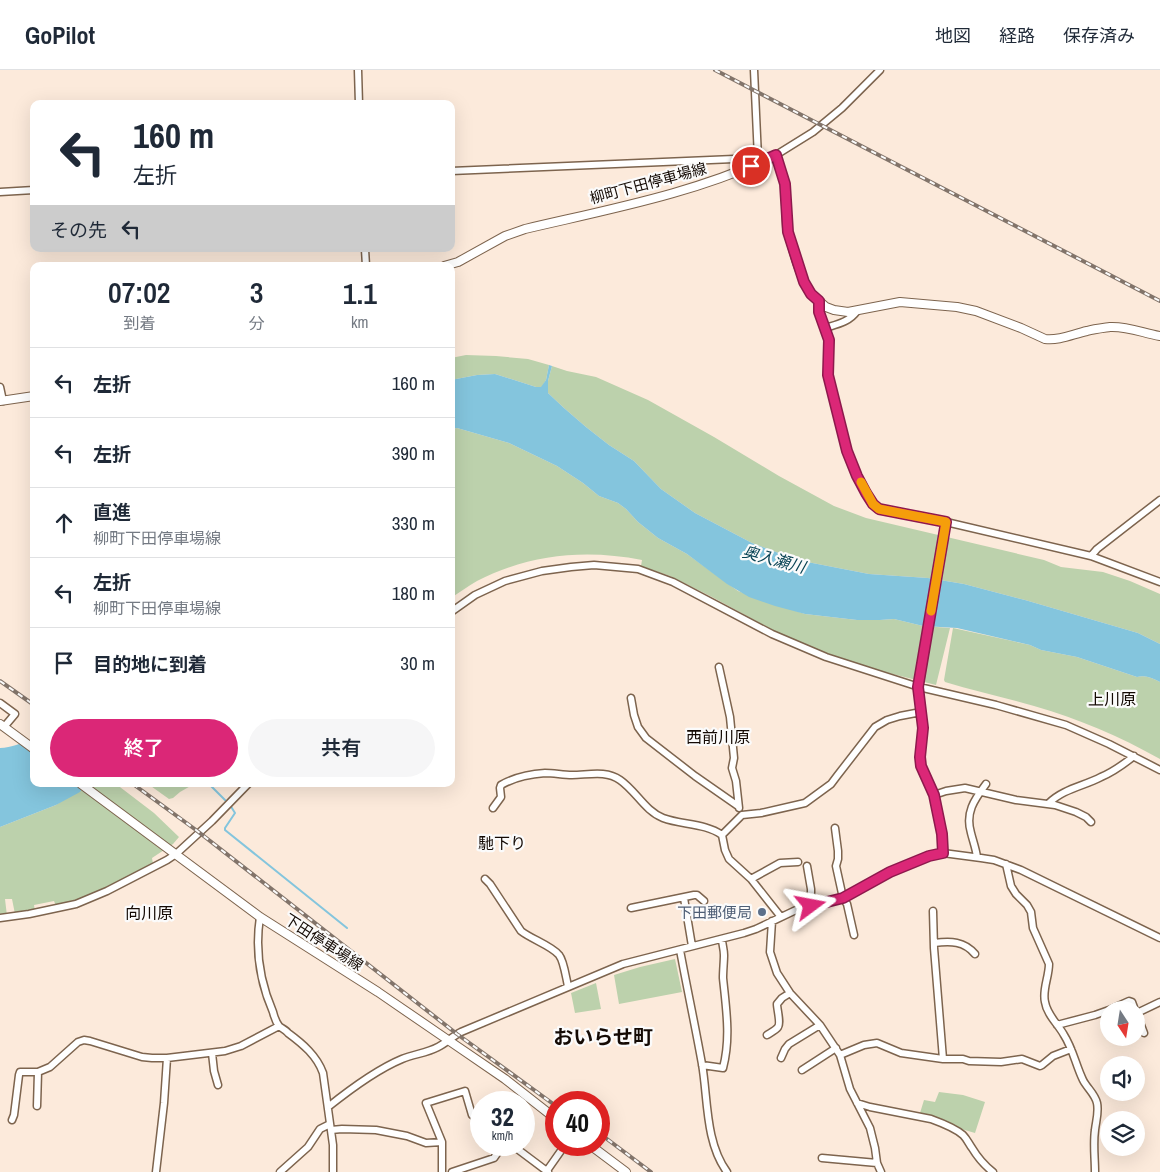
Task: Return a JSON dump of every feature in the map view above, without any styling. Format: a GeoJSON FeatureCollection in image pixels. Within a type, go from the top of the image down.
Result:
{"type":"FeatureCollection","features":[{"type":"Feature","properties":{"kind":"main road","name":"柳町下田停車場線"},"geometry":{"type":"LineString","coordinates":[[455,263],[505,236],[525,229],[670,194],[740,171],[760,160],[776,155]]}},
{"type":"Feature","properties":{"kind":"main road"},"geometry":{"type":"LineString","coordinates":[[776,155],[785,184],[788,232],[804,282],[811,294],[826,307],[848,312],[900,302],[957,307],[976,311],[1045,339],[1059,339],[1112,327],[1131,329],[1160,336]]}},
{"type":"Feature","properties":{"kind":"main road"},"geometry":{"type":"LineString","coordinates":[[2,401],[30,397]]}},
{"type":"Feature","properties":{"kind":"main road"},"geometry":{"type":"LineString","coordinates":[[3,727],[30,746]]}},
{"type":"Feature","properties":{"kind":"main road","name":"下田停車場線"},"geometry":{"type":"LineString","coordinates":[[85,787],[260,917],[378,992],[505,1079],[545,1110]]}},
{"type":"Feature","properties":{"kind":"main road"},"geometry":{"type":"LineString","coordinates":[[605,1156],[626,1172]]}},
{"type":"Feature","properties":{"kind":"street"},"geometry":{"type":"LineString","coordinates":[[358,70],[359,100]]}},
{"type":"Feature","properties":{"kind":"street"},"geometry":{"type":"LineString","coordinates":[[455,171],[760,160],[754,70]]}},
{"type":"Feature","properties":{"kind":"street"},"geometry":{"type":"LineString","coordinates":[[776,155],[813,132],[842,108],[880,70]]}},
{"type":"Feature","properties":{"kind":"street"},"geometry":{"type":"LineString","coordinates":[[0,192],[30,190]]}},
{"type":"Feature","properties":{"kind":"street"},"geometry":{"type":"LineString","coordinates":[[819,301],[819,312],[829,340],[828,375],[847,451],[857,476],[873,504],[879,509],[1091,556],[1160,582]]}},
{"type":"Feature","properties":{"kind":"street"},"geometry":{"type":"LineString","coordinates":[[825,328],[844,322],[854,316],[857,311]]}},
{"type":"Feature","properties":{"kind":"street"},"geometry":{"type":"LineString","coordinates":[[0,387],[2,401]]}},
{"type":"Feature","properties":{"kind":"street"},"geometry":{"type":"LineString","coordinates":[[1091,556],[1097,549],[1160,500]]}},
{"type":"Feature","properties":{"kind":"street"},"geometry":{"type":"LineString","coordinates":[[943,853],[942,834],[934,795],[921,766],[923,728],[919,685],[945,525]]}},
{"type":"Feature","properties":{"kind":"street"},"geometry":{"type":"LineString","coordinates":[[455,609],[474,595],[504,581],[542,571],[594,565],[638,568],[673,582],[772,634],[826,657],[919,685],[1066,725],[1160,770]]}},
{"type":"Feature","properties":{"kind":"street"},"geometry":{"type":"LineString","coordinates":[[719,667],[730,717],[734,758],[732,768],[736,781],[740,817]]}},
{"type":"Feature","properties":{"kind":"street"},"geometry":{"type":"LineString","coordinates":[[631,698],[638,727],[646,738],[694,776],[738,806]]}},
{"type":"Feature","properties":{"kind":"street"},"geometry":{"type":"LineString","coordinates":[[0,703],[15,714],[3,727]]}},
{"type":"Feature","properties":{"kind":"street"},"geometry":{"type":"LineString","coordinates":[[722,835],[742,815],[805,803],[831,784],[875,727],[893,718],[921,712]]}},
{"type":"Feature","properties":{"kind":"street"},"geometry":{"type":"LineString","coordinates":[[1049,803],[1062,793],[1103,777],[1134,756]]}},
{"type":"Feature","properties":{"kind":"street"},"geometry":{"type":"LineString","coordinates":[[493,808],[501,797],[500,784],[510,780],[545,773],[571,775],[601,774],[612,776],[632,790],[647,808],[654,813],[664,818],[707,828],[722,835],[729,859],[751,879],[781,917]]}},
{"type":"Feature","properties":{"kind":"street"},"geometry":{"type":"LineString","coordinates":[[977,857],[970,832],[969,816],[973,801],[986,784]]}},
{"type":"Feature","properties":{"kind":"street"},"geometry":{"type":"LineString","coordinates":[[0,918],[76,904],[107,891],[167,860],[212,821],[245,787]]}},
{"type":"Feature","properties":{"kind":"street"},"geometry":{"type":"LineString","coordinates":[[934,795],[965,788],[1016,800],[1049,803],[1076,812],[1091,822]]}},
{"type":"Feature","properties":{"kind":"street"},"geometry":{"type":"LineString","coordinates":[[835,828],[838,851],[836,866],[854,935]]}},
{"type":"Feature","properties":{"kind":"street"},"geometry":{"type":"LineString","coordinates":[[328,1106],[379,1071],[402,1059],[440,1046],[461,1032],[568,986],[623,964],[756,929],[796,910],[843,898],[890,872],[929,856],[943,853],[977,857],[1006,864],[1160,938]]}},
{"type":"Feature","properties":{"kind":"street"},"geometry":{"type":"LineString","coordinates":[[751,879],[780,863],[798,862]]}},
{"type":"Feature","properties":{"kind":"street"},"geometry":{"type":"LineString","coordinates":[[1006,864],[1011,886],[1030,912],[1033,928],[1049,964],[1044,999],[1046,1008],[1064,1035],[1084,1082],[1097,1102],[1095,1172]]}},
{"type":"Feature","properties":{"kind":"street"},"geometry":{"type":"LineString","coordinates":[[807,866],[811,889],[811,906]]}},
{"type":"Feature","properties":{"kind":"street"},"geometry":{"type":"LineString","coordinates":[[485,879],[521,932],[561,956],[568,986]]}},
{"type":"Feature","properties":{"kind":"street"},"geometry":{"type":"LineString","coordinates":[[631,908],[694,895],[697,895],[704,901]]}},
{"type":"Feature","properties":{"kind":"street"},"geometry":{"type":"LineString","coordinates":[[684,898],[692,946]]}},
{"type":"Feature","properties":{"kind":"street"},"geometry":{"type":"LineString","coordinates":[[934,911],[934,943],[943,1058]]}},
{"type":"Feature","properties":{"kind":"street"},"geometry":{"type":"LineString","coordinates":[[260,917],[258,926],[260,974],[270,1005],[279,1026],[315,1056],[320,1063],[323,1073],[333,1145],[333,1172]]}},
{"type":"Feature","properties":{"kind":"street"},"geometry":{"type":"LineString","coordinates":[[772,922],[770,952],[777,973],[790,993],[820,1025],[840,1055],[850,1089],[870,1128],[881,1172]]}},
{"type":"Feature","properties":{"kind":"street"},"geometry":{"type":"LineString","coordinates":[[702,1064],[723,1068],[728,1043],[722,939]]}},
{"type":"Feature","properties":{"kind":"street"},"geometry":{"type":"LineString","coordinates":[[934,943],[960,944],[970,948],[976,954]]}},
{"type":"Feature","properties":{"kind":"street"},"geometry":{"type":"LineString","coordinates":[[680,950],[702,1064],[714,1147],[726,1172]]}},
{"type":"Feature","properties":{"kind":"street"},"geometry":{"type":"LineString","coordinates":[[767,1035],[780,1022],[777,1004],[790,993]]}},
{"type":"Feature","properties":{"kind":"street"},"geometry":{"type":"LineString","coordinates":[[1145,1008],[1160,1002]]}},
{"type":"Feature","properties":{"kind":"street"},"geometry":{"type":"LineString","coordinates":[[1057,1025],[1100,1013]]}},
{"type":"Feature","properties":{"kind":"street"},"geometry":{"type":"LineString","coordinates":[[781,1058],[789,1044],[820,1025]]}},
{"type":"Feature","properties":{"kind":"street"},"geometry":{"type":"LineString","coordinates":[[12,1120],[20,1072],[38,1072],[50,1067],[78,1042],[90,1040],[142,1057],[167,1058],[225,1051],[241,1046],[279,1026]]}},
{"type":"Feature","properties":{"kind":"street"},"geometry":{"type":"LineString","coordinates":[[840,1055],[864,1045],[877,1043],[901,1053],[969,1061],[1001,1062],[1022,1059],[1040,1066],[1053,1056],[1071,1048]]}},
{"type":"Feature","properties":{"kind":"street"},"geometry":{"type":"LineString","coordinates":[[802,1070],[836,1048]]}},
{"type":"Feature","properties":{"kind":"street"},"geometry":{"type":"LineString","coordinates":[[212,1053],[218,1085]]}},
{"type":"Feature","properties":{"kind":"street"},"geometry":{"type":"LineString","coordinates":[[156,1172],[167,1058]]}},
{"type":"Feature","properties":{"kind":"street"},"geometry":{"type":"LineString","coordinates":[[37,1106],[38,1072]]}},
{"type":"Feature","properties":{"kind":"street"},"geometry":{"type":"LineString","coordinates":[[442,1172],[442,1142],[426,1103],[464,1091],[470,1109]]}},
{"type":"Feature","properties":{"kind":"street"},"geometry":{"type":"LineString","coordinates":[[857,1103],[931,1119],[948,1126],[965,1137],[978,1158],[993,1172]]}},
{"type":"Feature","properties":{"kind":"street"},"geometry":{"type":"LineString","coordinates":[[280,1172],[308,1147],[320,1130],[330,1127],[376,1130],[407,1136],[426,1143],[442,1142]]}},
{"type":"Feature","properties":{"kind":"street"},"geometry":{"type":"LineString","coordinates":[[452,1172],[495,1156]]}},
{"type":"Feature","properties":{"kind":"street"},"geometry":{"type":"LineString","coordinates":[[526,1156],[547,1172],[558,1156]]}},
{"type":"Feature","properties":{"kind":"street"},"geometry":{"type":"LineString","coordinates":[[822,1158],[877,1162]]}},
{"type":"Feature","properties":{"kind":"green space"},"geometry":{"type":"Polygon","coordinates":[[[466,355],[496,356],[528,359],[549,365],[546,380],[542,387],[536,387],[495,374],[455,379],[455,357],[466,355]]]}},
{"type":"Feature","properties":{"kind":"green space"},"geometry":{"type":"Polygon","coordinates":[[[552,366],[596,377],[648,400],[834,506],[866,518],[1044,560],[1061,567],[1103,572],[1160,594],[1160,644],[1138,633],[964,584],[928,578],[869,574],[797,560],[752,543],[695,513],[661,489],[634,461],[609,445],[564,408],[548,393],[548,381],[552,366]]]}},
{"type":"Feature","properties":{"kind":"green space"},"geometry":{"type":"Polygon","coordinates":[[[455,428],[509,443],[557,466],[599,496],[618,503],[658,538],[687,554],[738,591],[805,614],[857,620],[894,619],[923,626],[950,628],[936,685],[873,669],[784,636],[670,576],[641,566],[642,560],[600,555],[558,556],[517,565],[497,572],[477,581],[455,595],[455,428]]]}},
{"type":"Feature","properties":{"kind":"green space"},"geometry":{"type":"Polygon","coordinates":[[[953,628],[1077,657],[1137,677],[1152,678],[1160,682],[1160,759],[1083,722],[1051,711],[945,682],[953,628]]]}},
{"type":"Feature","properties":{"kind":"green space"},"geometry":{"type":"Polygon","coordinates":[[[81,787],[120,787],[154,813],[179,837],[173,844],[152,858],[153,864],[106,889],[56,906],[54,901],[34,905],[35,911],[15,914],[12,899],[5,899],[7,916],[0,916],[0,827],[56,805],[81,787]]]}},
{"type":"Feature","properties":{"kind":"green space"},"geometry":{"type":"Polygon","coordinates":[[[152,787],[189,787],[173,798],[169,799],[152,787]]]}},
{"type":"Feature","properties":{"kind":"green space"},"geometry":{"type":"Polygon","coordinates":[[[675,959],[682,992],[619,1004],[614,975],[675,959]]]}},
{"type":"Feature","properties":{"kind":"green space"},"geometry":{"type":"Polygon","coordinates":[[[596,983],[601,1009],[575,1013],[571,993],[596,983]]]}},
{"type":"Feature","properties":{"kind":"green space"},"geometry":{"type":"Polygon","coordinates":[[[939,1092],[963,1095],[985,1102],[975,1133],[951,1126],[941,1119],[920,1113],[924,1100],[935,1102],[939,1092]]]}},
{"type":"Feature","properties":{"kind":"water","name":"奥入瀬川"},"geometry":{"type":"Polygon","coordinates":[[[549,365],[552,366],[548,381],[548,393],[564,408],[609,445],[634,461],[661,489],[695,513],[752,543],[797,560],[869,574],[928,578],[964,584],[1138,633],[1160,644],[1160,682],[1152,678],[1137,677],[1077,657],[1041,650],[1030,645],[957,628],[923,626],[894,619],[857,620],[805,614],[749,597],[727,584],[687,554],[658,538],[618,503],[599,496],[557,466],[509,443],[455,428],[455,379],[495,374],[536,387],[541,387],[546,380],[549,365]]]}},
{"type":"Feature","properties":{"kind":"water"},"geometry":{"type":"Polygon","coordinates":[[[30,740],[30,787],[83,787],[80,792],[56,805],[0,827],[0,748],[30,740]]]}},
{"type":"Feature","properties":{"kind":"waterway"},"geometry":{"type":"LineString","coordinates":[[212,787],[227,802]]}},
{"type":"Feature","properties":{"kind":"waterway"},"geometry":{"type":"LineString","coordinates":[[230,805],[235,813],[225,830],[347,928]]}},
{"type":"Feature","properties":{"kind":"railway"},"geometry":{"type":"LineString","coordinates":[[715,70],[1160,301]]}},
{"type":"Feature","properties":{"kind":"railway"},"geometry":{"type":"LineString","coordinates":[[0,681],[30,702]]}},
{"type":"Feature","properties":{"kind":"railway"},"geometry":{"type":"LineString","coordinates":[[137,787],[196,830],[457,1034],[545,1098]]}},
{"type":"Feature","properties":{"kind":"railway"},"geometry":{"type":"LineString","coordinates":[[610,1141],[651,1172]]}},
{"type":"Feature","properties":{"kind":"slow traffic"},"geometry":{"type":"LineString","coordinates":[[861,482],[873,504],[879,509],[946,522],[931,611]]}},
{"type":"Feature","properties":{"kind":"place","name":"下田郵便局"},"geometry":{"type":"Point","coordinates":[762,912]}},
{"type":"Feature","properties":{"kind":"district","name":"上川原"},"geometry":{"type":"Point","coordinates":[1112,699]}},
{"type":"Feature","properties":{"kind":"district","name":"西前川原"},"geometry":{"type":"Point","coordinates":[718,737]}},
{"type":"Feature","properties":{"kind":"district","name":"馳下り"},"geometry":{"type":"Point","coordinates":[502,843]}},
{"type":"Feature","properties":{"kind":"district","name":"向川原"},"geometry":{"type":"Point","coordinates":[149,913]}},
{"type":"Feature","properties":{"kind":"district","name":"おいらせ町"},"geometry":{"type":"Point","coordinates":[603,1036]}},
{"type":"Feature","properties":{"kind":"route"},"geometry":{"type":"LineString","coordinates":[[751,166],[776,155],[785,184],[787,229],[804,282],[811,294],[819,301],[819,312],[829,340],[828,375],[832,393],[847,451],[866,493],[873,504],[879,509],[946,522],[918,687],[923,728],[921,766],[934,795],[942,834],[943,853],[905,865],[843,898],[811,906]]}}]}
